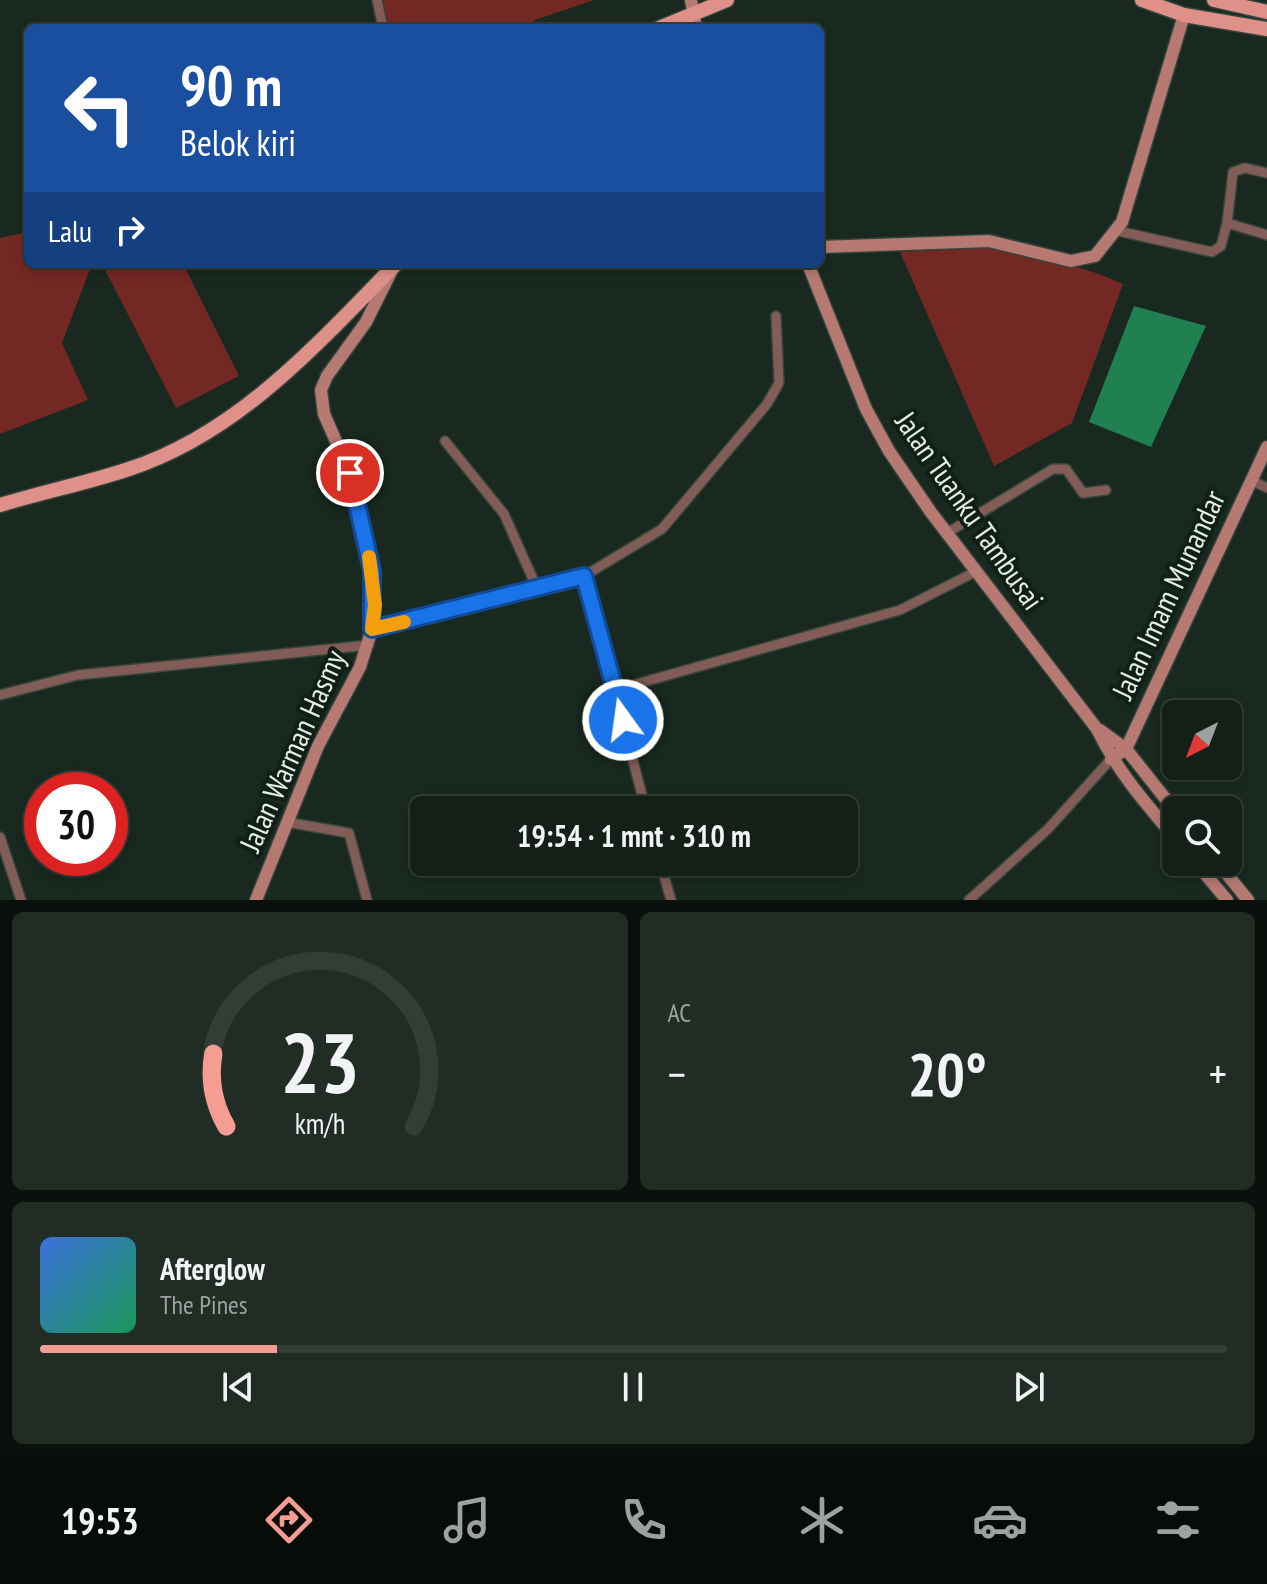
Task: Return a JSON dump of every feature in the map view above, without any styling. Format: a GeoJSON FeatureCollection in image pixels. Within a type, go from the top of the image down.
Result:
{"type":"FeatureCollection","features":[{"type":"Feature","properties":{"kind":"main road"},"geometry":{"type":"LineString","coordinates":[[669,24],[727,0]]}},
{"type":"Feature","properties":{"kind":"main road"},"geometry":{"type":"LineString","coordinates":[[1142,0],[1184,15],[1267,29]]}},
{"type":"Feature","properties":{"kind":"main road"},"geometry":{"type":"LineString","coordinates":[[1214,0],[1267,12]]}},
{"type":"Feature","properties":{"kind":"main road"},"geometry":{"type":"LineString","coordinates":[[0,505],[129,469],[212,430],[285,374],[392,268]]}},
{"type":"Feature","properties":{"kind":"street"},"geometry":{"type":"LineString","coordinates":[[377,0],[382,24]]}},
{"type":"Feature","properties":{"kind":"street"},"geometry":{"type":"LineString","coordinates":[[824,247],[989,241],[1084,261],[1105,248],[1118,231],[1184,15]]}},
{"type":"Feature","properties":{"kind":"street"},"geometry":{"type":"LineString","coordinates":[[1118,231],[1212,252],[1221,246],[1233,172],[1245,168],[1267,173]]}},
{"type":"Feature","properties":{"kind":"street"},"geometry":{"type":"LineString","coordinates":[[1227,223],[1267,235]]}},
{"type":"Feature","properties":{"kind":"street","name":"Jalan Warman Hasmy"},"geometry":{"type":"LineString","coordinates":[[256,900],[318,746],[369,645],[372,571],[350,473],[324,414],[321,390],[342,353],[366,322],[393,268]]}},
{"type":"Feature","properties":{"kind":"street","name":"Jalan Tuanku Tambusai"},"geometry":{"type":"LineString","coordinates":[[810,268],[866,409],[889,451],[947,533],[1097,729],[1111,759],[1162,822]]}},
{"type":"Feature","properties":{"kind":"street"},"geometry":{"type":"LineString","coordinates":[[372,629],[584,576],[662,529],[767,404],[779,383],[776,316]]}},
{"type":"Feature","properties":{"kind":"street"},"geometry":{"type":"LineString","coordinates":[[445,441],[504,514],[537,588]]}},
{"type":"Feature","properties":{"kind":"street","name":"Jalan Imam Munandar"},"geometry":{"type":"LineString","coordinates":[[1126,749],[1267,447]]}},
{"type":"Feature","properties":{"kind":"street"},"geometry":{"type":"LineString","coordinates":[[947,533],[1053,469],[1066,469],[1083,493],[1106,490]]}},
{"type":"Feature","properties":{"kind":"street"},"geometry":{"type":"LineString","coordinates":[[1251,480],[1267,488]]}},
{"type":"Feature","properties":{"kind":"street"},"geometry":{"type":"LineString","coordinates":[[615,690],[900,610],[977,571]]}},
{"type":"Feature","properties":{"kind":"street"},"geometry":{"type":"LineString","coordinates":[[584,576],[642,796]]}},
{"type":"Feature","properties":{"kind":"street"},"geometry":{"type":"LineString","coordinates":[[0,695],[78,675],[369,645]]}},
{"type":"Feature","properties":{"kind":"street","name":"Jalan Tuanku Tambusai"},"geometry":{"type":"LineString","coordinates":[[1097,729],[1126,749],[1163,796]]}},
{"type":"Feature","properties":{"kind":"street"},"geometry":{"type":"LineString","coordinates":[[969,900],[1048,829],[1111,759],[1126,749]]}},
{"type":"Feature","properties":{"kind":"street"},"geometry":{"type":"LineString","coordinates":[[286,822],[349,833],[367,900]]}},
{"type":"Feature","properties":{"kind":"street"},"geometry":{"type":"LineString","coordinates":[[0,837],[21,900]]}},
{"type":"Feature","properties":{"kind":"street"},"geometry":{"type":"LineString","coordinates":[[664,876],[671,900]]}},
{"type":"Feature","properties":{"kind":"street"},"geometry":{"type":"LineString","coordinates":[[1207,876],[1227,900]]}},
{"type":"Feature","properties":{"kind":"street"},"geometry":{"type":"LineString","coordinates":[[1228,876],[1248,900]]}},
{"type":"Feature","properties":{"kind":"shaded area"},"geometry":{"type":"Polygon","coordinates":[[[382,0],[594,0],[535,20],[532,24],[387,24],[382,0]]]}},
{"type":"Feature","properties":{"kind":"shaded area"},"geometry":{"type":"Polygon","coordinates":[[[24,233],[24,268],[90,268],[62,343],[88,400],[0,434],[0,238],[24,233]]]}},
{"type":"Feature","properties":{"kind":"shaded area"},"geometry":{"type":"Polygon","coordinates":[[[985,248],[1073,266],[1123,284],[1072,423],[994,466],[900,252],[985,248]]]}},
{"type":"Feature","properties":{"kind":"shaded area"},"geometry":{"type":"Polygon","coordinates":[[[104,268],[185,268],[239,376],[176,408],[104,268]]]}},
{"type":"Feature","properties":{"kind":"shaded area"},"geometry":{"type":"Polygon","coordinates":[[[1134,306],[1206,326],[1151,447],[1089,422],[1134,306]]]}},
{"type":"Feature","properties":{"kind":"slow traffic"},"geometry":{"type":"LineString","coordinates":[[369,557],[375,605],[372,629],[404,622]]}},
{"type":"Feature","properties":{"kind":"route"},"geometry":{"type":"LineString","coordinates":[[350,473],[372,571],[375,605],[372,629],[584,576],[623,720]]}}]}
